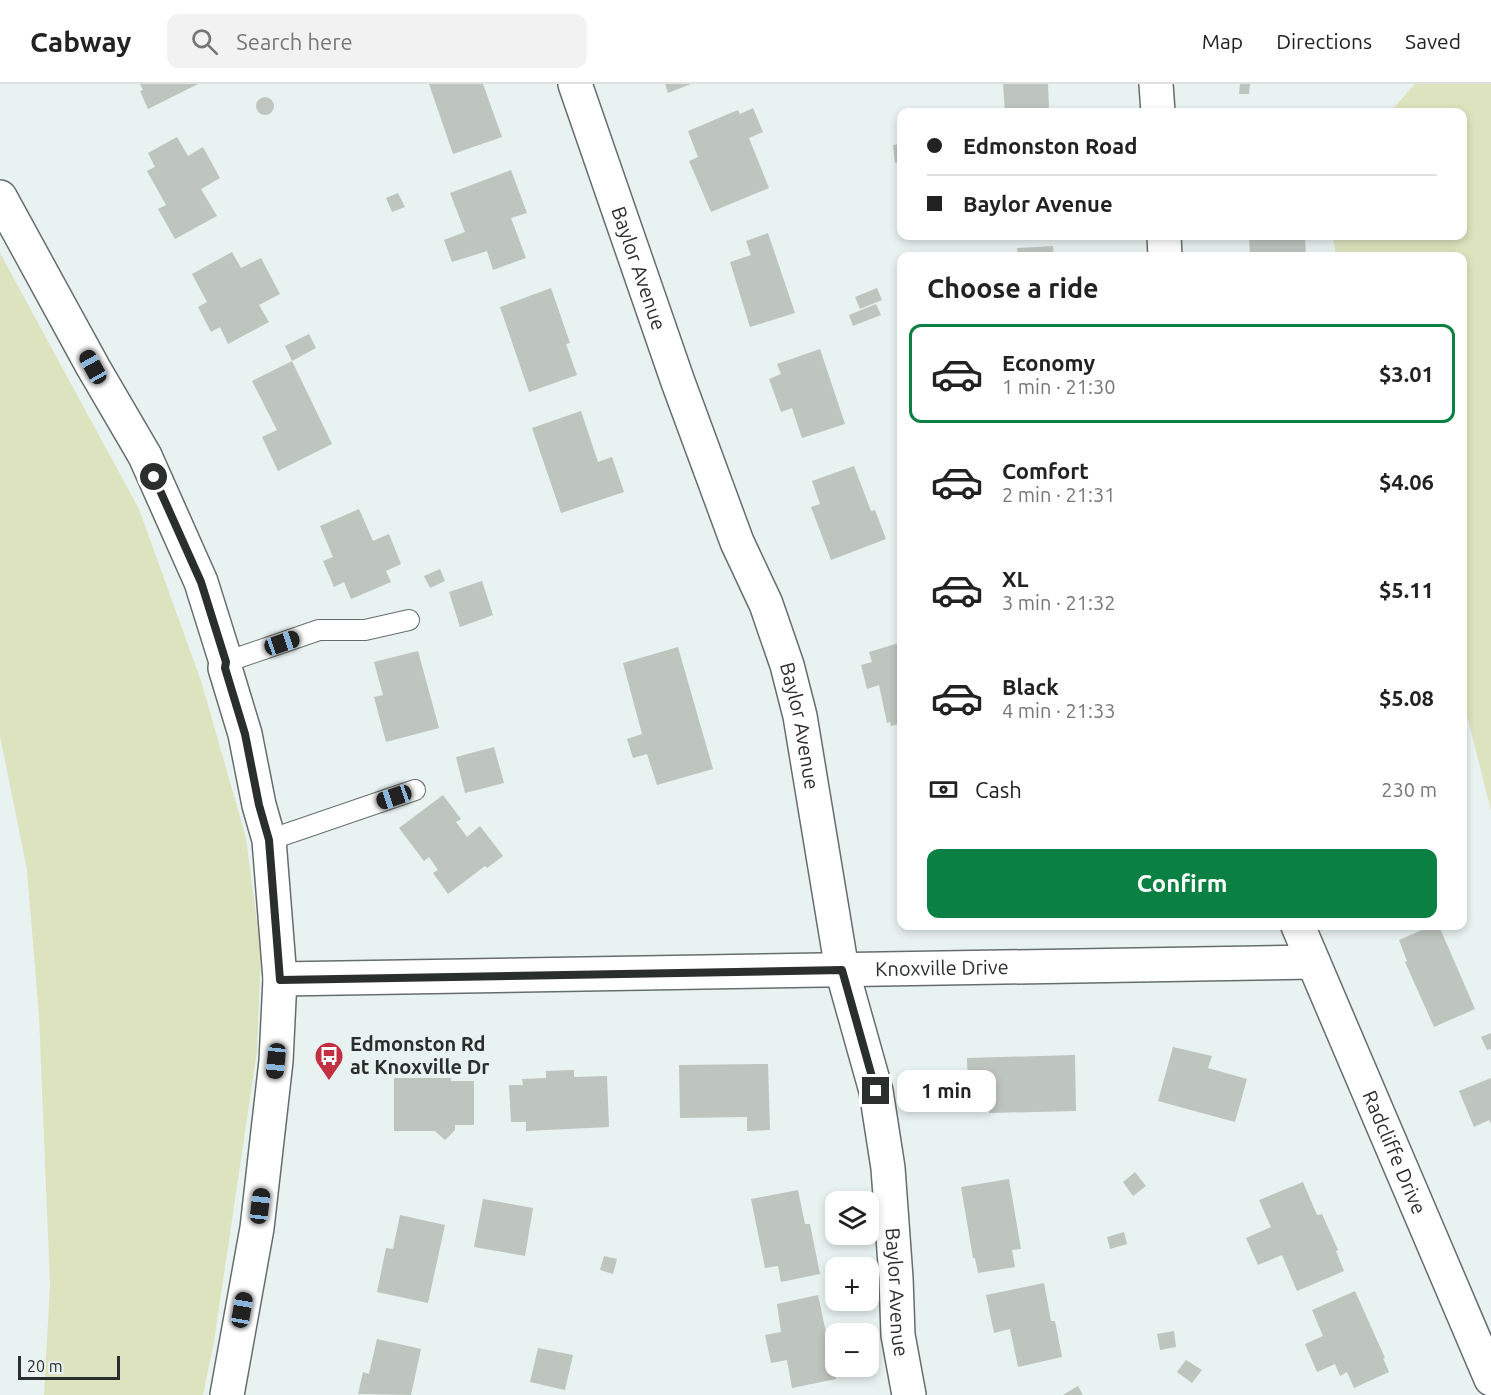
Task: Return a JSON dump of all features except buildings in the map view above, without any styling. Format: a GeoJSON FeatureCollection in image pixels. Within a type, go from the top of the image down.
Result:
{"type":"FeatureCollection","features":[{"type":"Feature","properties":{"kind":"street","name":"Baylor Avenue"},"geometry":{"type":"LineString","coordinates":[[575,84],[678,382],[737,542],[766,604],[787,664],[810,770],[842,970],[876,1091],[888,1168],[898,1335],[909,1395]]}},
{"type":"Feature","properties":{"kind":"street"},"geometry":{"type":"LineString","coordinates":[[1156,84],[1158,108]]}},
{"type":"Feature","properties":{"kind":"street"},"geometry":{"type":"LineString","coordinates":[[0,197],[93,367],[145,456],[201,582],[245,734],[259,805],[269,840],[280,980],[276,1061],[257,1228],[227,1395]]}},
{"type":"Feature","properties":{"kind":"street","name":"Radcliffe Drive"},"geometry":{"type":"LineString","coordinates":[[1300,930],[1491,1379]]}},
{"type":"Feature","properties":{"kind":"street","name":"Knoxville Drive"},"geometry":{"type":"LineString","coordinates":[[280,980],[1313,962]]}},
{"type":"Feature","properties":{"kind":"lane"},"geometry":{"type":"LineString","coordinates":[[226,662],[319,630],[365,630],[409,620]]}},
{"type":"Feature","properties":{"kind":"lane"},"geometry":{"type":"LineString","coordinates":[[269,840],[415,790]]}},
{"type":"Feature","properties":{"kind":"green space"},"geometry":{"type":"Polygon","coordinates":[[[1415,84],[1491,84],[1491,811],[1467,715],[1467,252],[1335,252],[1334,240],[1467,240],[1467,108],[1394,108],[1415,84]]]}},
{"type":"Feature","properties":{"kind":"green space"},"geometry":{"type":"Polygon","coordinates":[[[0,253],[139,509],[201,681],[246,838],[261,953],[257,1051],[214,1342],[203,1395],[44,1395],[50,1285],[39,1015],[27,870],[0,736],[0,253]]]}},
{"type":"Feature","properties":{"kind":"place","name":"Edmonston Rd at Knoxville Dr"},"geometry":{"type":"Point","coordinates":[329,1082]}},
{"type":"Feature","properties":{"kind":"route"},"geometry":{"type":"LineString","coordinates":[[154,477],[201,582],[245,734],[259,805],[269,840],[280,980],[842,970],[876,1091]]}}]}
